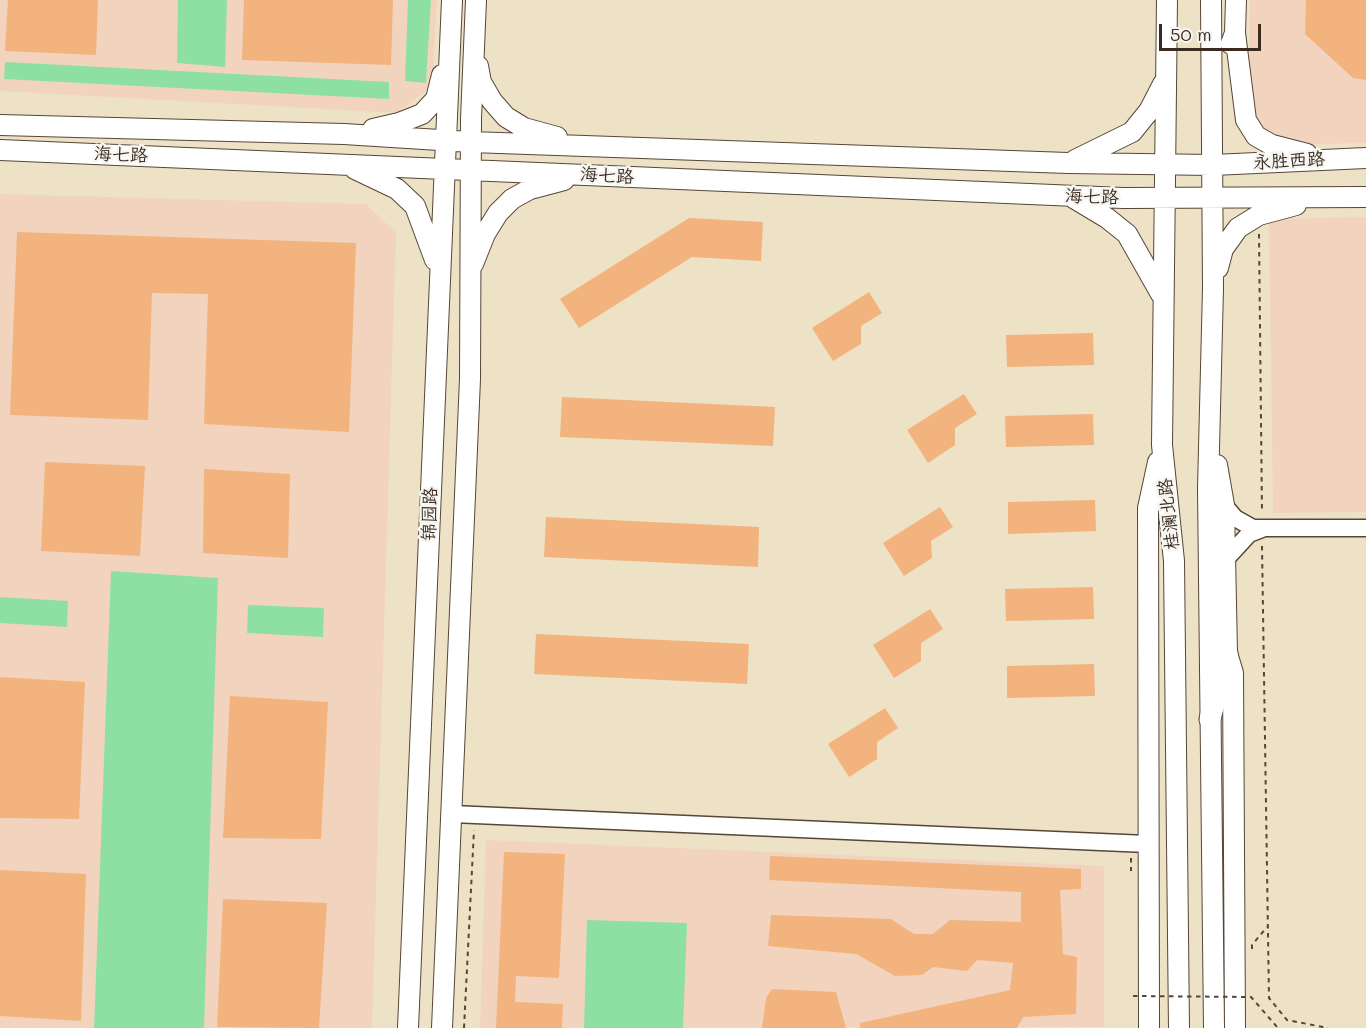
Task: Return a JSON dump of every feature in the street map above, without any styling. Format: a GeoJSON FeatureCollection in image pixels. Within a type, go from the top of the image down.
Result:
{"type":"FeatureCollection","features":[{"type":"Feature","properties":{"kind":"main road","name":"锦园路"},"geometry":{"type":"LineString","coordinates":[[408,1028],[452,0]]}},
{"type":"Feature","properties":{"kind":"main road","name":"锦园路"},"geometry":{"type":"LineString","coordinates":[[442,1028],[470,379],[470,168],[476,0]]}},
{"type":"Feature","properties":{"kind":"main road","name":"桂澜北路"},"geometry":{"type":"LineString","coordinates":[[1167,0],[1162,445],[1174,561],[1179,1028]]}},
{"type":"Feature","properties":{"kind":"main road","name":"桂澜北路"},"geometry":{"type":"LineString","coordinates":[[1211,0],[1214,198],[1211,436],[1208,488],[1214,1028]]}},
{"type":"Feature","properties":{"kind":"main road"},"geometry":{"type":"LineString","coordinates":[[1236,0],[1235,33],[1246,120],[1256,136],[1272,145],[1327,159]]}},
{"type":"Feature","properties":{"kind":"main road"},"geometry":{"type":"LineString","coordinates":[[1212,95],[1235,33]]}},
{"type":"Feature","properties":{"kind":"main road"},"geometry":{"type":"LineString","coordinates":[[344,134],[399,123],[422,114],[436,99],[449,49]]}},
{"type":"Feature","properties":{"kind":"main road"},"geometry":{"type":"LineString","coordinates":[[474,49],[481,82],[492,101],[506,117],[524,128],[586,146]]}},
{"type":"Feature","properties":{"kind":"main road"},"geometry":{"type":"LineString","coordinates":[[1068,163],[1132,132],[1149,111],[1166,79]]}},
{"type":"Feature","properties":{"kind":"main road"},"geometry":{"type":"LineString","coordinates":[[0,125],[344,134],[586,146]]}},
{"type":"Feature","properties":{"kind":"main road","name":"永胜西路"},"geometry":{"type":"LineString","coordinates":[[586,146],[1165,165],[1366,158]]}},
{"type":"Feature","properties":{"kind":"main road","name":"海七路"},"geometry":{"type":"LineString","coordinates":[[0,150],[470,168],[1069,196],[1214,198]]}},
{"type":"Feature","properties":{"kind":"main road"},"geometry":{"type":"LineString","coordinates":[[341,163],[374,176],[397,189],[415,206],[426,230],[440,274]]}},
{"type":"Feature","properties":{"kind":"main road"},"geometry":{"type":"LineString","coordinates":[[469,274],[485,234],[498,213],[512,199],[530,189],[584,175]]}},
{"type":"Feature","properties":{"kind":"main road"},"geometry":{"type":"LineString","coordinates":[[1069,196],[1107,218],[1127,234],[1162,295]]}},
{"type":"Feature","properties":{"kind":"main road","name":"永胜西路"},"geometry":{"type":"LineString","coordinates":[[1214,198],[1366,197]]}},
{"type":"Feature","properties":{"kind":"main road"},"geometry":{"type":"LineString","coordinates":[[1213,288],[1223,249],[1238,228],[1258,215],[1328,198]]}},
{"type":"Feature","properties":{"kind":"main road"},"geometry":{"type":"LineString","coordinates":[[1211,436],[1224,506],[1227,653],[1233,673],[1235,1027]]}},
{"type":"Feature","properties":{"kind":"main road"},"geometry":{"type":"LineString","coordinates":[[1149,1028],[1148,508],[1162,445]]}},
{"type":"Feature","properties":{"kind":"main road"},"geometry":{"type":"LineString","coordinates":[[1210,719],[1227,653]]}},
{"type":"Feature","properties":{"kind":"street"},"geometry":{"type":"LineString","coordinates":[[1224,506],[1235,518],[1246,525],[1262,529],[1366,528]]}},
{"type":"Feature","properties":{"kind":"street"},"geometry":{"type":"LineString","coordinates":[[1225,560],[1249,534],[1262,529]]}},
{"type":"Feature","properties":{"kind":"street"},"geometry":{"type":"LineString","coordinates":[[452,814],[1147,844]]}},
{"type":"Feature","properties":{"kind":"path"},"geometry":{"type":"LineString","coordinates":[[1258,215],[1269,998],[1287,1020],[1328,1028]]}},
{"type":"Feature","properties":{"kind":"path"},"geometry":{"type":"LineString","coordinates":[[464,1028],[475,816]]}},
{"type":"Feature","properties":{"kind":"path"},"geometry":{"type":"LineString","coordinates":[[1252,945],[1268,926]]}},
{"type":"Feature","properties":{"kind":"path"},"geometry":{"type":"LineString","coordinates":[[1133,996],[1251,997],[1278,1028]]}},
{"type":"Feature","properties":{"kind":"shaded area"},"geometry":{"type":"Polygon","coordinates":[[[0,0],[437,0],[432,87],[396,113],[0,91],[0,0]]]}},
{"type":"Feature","properties":{"kind":"shaded area"},"geometry":{"type":"Polygon","coordinates":[[[1250,0],[1366,0],[1366,143],[1309,144],[1274,140],[1255,120],[1249,101],[1250,0]]]}},
{"type":"Feature","properties":{"kind":"shaded area"},"geometry":{"type":"Polygon","coordinates":[[[0,194],[366,204],[396,233],[372,1028],[0,1028],[0,194]]]}},
{"type":"Feature","properties":{"kind":"shaded area"},"geometry":{"type":"Polygon","coordinates":[[[1366,217],[1366,512],[1273,513],[1269,219],[1366,217]]]}},
{"type":"Feature","properties":{"kind":"shaded area"},"geometry":{"type":"Polygon","coordinates":[[[486,840],[1104,866],[1104,1027],[480,1028],[486,840]]]}},
{"type":"Feature","properties":{"kind":"green space"},"geometry":{"type":"Polygon","coordinates":[[[178,0],[227,0],[225,67],[177,63],[178,0]]]}},
{"type":"Feature","properties":{"kind":"green space"},"geometry":{"type":"Polygon","coordinates":[[[408,0],[431,0],[426,83],[405,81],[408,0]]]}},
{"type":"Feature","properties":{"kind":"green space"},"geometry":{"type":"Polygon","coordinates":[[[5,62],[389,82],[389,99],[4,79],[5,62]]]}},
{"type":"Feature","properties":{"kind":"green space"},"geometry":{"type":"Polygon","coordinates":[[[111,571],[218,578],[204,1028],[94,1028],[111,571]]]}},
{"type":"Feature","properties":{"kind":"green space"},"geometry":{"type":"Polygon","coordinates":[[[0,597],[68,601],[67,627],[0,623],[0,597]]]}},
{"type":"Feature","properties":{"kind":"green space"},"geometry":{"type":"Polygon","coordinates":[[[248,605],[324,608],[323,637],[247,633],[248,605]]]}},
{"type":"Feature","properties":{"kind":"green space"},"geometry":{"type":"Polygon","coordinates":[[[587,920],[687,923],[683,1028],[584,1028],[587,920]]]}},
{"type":"Feature","properties":{"kind":"building"},"geometry":{"type":"Polygon","coordinates":[[[8,0],[98,0],[96,55],[5,51],[8,0]]]}},
{"type":"Feature","properties":{"kind":"building"},"geometry":{"type":"Polygon","coordinates":[[[244,0],[393,0],[391,65],[242,60],[244,0]]]}},
{"type":"Feature","properties":{"kind":"building"},"geometry":{"type":"Polygon","coordinates":[[[1306,0],[1366,0],[1366,80],[1353,78],[1305,34],[1306,0]]]}},
{"type":"Feature","properties":{"kind":"building"},"geometry":{"type":"Polygon","coordinates":[[[689,218],[763,222],[761,261],[692,257],[579,328],[560,299],[689,218]]]}},
{"type":"Feature","properties":{"kind":"building"},"geometry":{"type":"Polygon","coordinates":[[[17,232],[356,243],[349,432],[204,424],[208,294],[152,293],[148,420],[10,415],[17,232]]]}},
{"type":"Feature","properties":{"kind":"building"},"geometry":{"type":"Polygon","coordinates":[[[869,292],[882,313],[861,326],[861,344],[833,361],[812,328],[869,292]]]}},
{"type":"Feature","properties":{"kind":"building"},"geometry":{"type":"Polygon","coordinates":[[[1093,333],[1094,365],[1007,367],[1006,335],[1093,333]]]}},
{"type":"Feature","properties":{"kind":"building"},"geometry":{"type":"Polygon","coordinates":[[[964,394],[977,414],[955,428],[955,445],[928,463],[907,430],[964,394]]]}},
{"type":"Feature","properties":{"kind":"building"},"geometry":{"type":"Polygon","coordinates":[[[562,397],[775,407],[773,446],[560,437],[562,397]]]}},
{"type":"Feature","properties":{"kind":"building"},"geometry":{"type":"Polygon","coordinates":[[[1093,414],[1094,445],[1006,447],[1005,416],[1093,414]]]}},
{"type":"Feature","properties":{"kind":"building"},"geometry":{"type":"Polygon","coordinates":[[[45,462],[145,466],[140,556],[41,551],[45,462]]]}},
{"type":"Feature","properties":{"kind":"building"},"geometry":{"type":"Polygon","coordinates":[[[204,469],[290,474],[288,558],[203,553],[204,469]]]}},
{"type":"Feature","properties":{"kind":"building"},"geometry":{"type":"Polygon","coordinates":[[[1095,500],[1096,531],[1008,534],[1008,502],[1095,500]]]}},
{"type":"Feature","properties":{"kind":"building"},"geometry":{"type":"Polygon","coordinates":[[[940,507],[953,527],[931,541],[932,558],[904,576],[883,543],[940,507]]]}},
{"type":"Feature","properties":{"kind":"building"},"geometry":{"type":"Polygon","coordinates":[[[546,517],[759,527],[758,567],[544,557],[546,517]]]}},
{"type":"Feature","properties":{"kind":"building"},"geometry":{"type":"Polygon","coordinates":[[[1093,587],[1094,619],[1006,621],[1005,589],[1093,587]]]}},
{"type":"Feature","properties":{"kind":"building"},"geometry":{"type":"Polygon","coordinates":[[[930,609],[943,629],[921,643],[921,661],[894,678],[873,645],[930,609]]]}},
{"type":"Feature","properties":{"kind":"building"},"geometry":{"type":"Polygon","coordinates":[[[536,634],[749,644],[747,684],[534,674],[536,634]]]}},
{"type":"Feature","properties":{"kind":"building"},"geometry":{"type":"Polygon","coordinates":[[[1094,664],[1095,696],[1007,698],[1007,666],[1094,664]]]}},
{"type":"Feature","properties":{"kind":"building"},"geometry":{"type":"Polygon","coordinates":[[[0,677],[85,682],[79,819],[0,818],[0,677]]]}},
{"type":"Feature","properties":{"kind":"building"},"geometry":{"type":"Polygon","coordinates":[[[230,696],[328,702],[321,839],[223,838],[230,696]]]}},
{"type":"Feature","properties":{"kind":"building"},"geometry":{"type":"Polygon","coordinates":[[[885,708],[898,728],[877,742],[877,759],[849,777],[828,744],[885,708]]]}},
{"type":"Feature","properties":{"kind":"building"},"geometry":{"type":"Polygon","coordinates":[[[504,852],[565,854],[559,978],[516,976],[515,1002],[563,1004],[562,1028],[496,1028],[504,852]]]}},
{"type":"Feature","properties":{"kind":"building"},"geometry":{"type":"Polygon","coordinates":[[[770,856],[1081,869],[1081,889],[1060,890],[1063,954],[1077,957],[1076,1014],[1023,1017],[1017,1028],[860,1028],[860,1023],[1010,990],[1013,963],[977,960],[967,971],[933,967],[922,975],[895,976],[856,954],[768,946],[771,915],[891,919],[914,934],[933,934],[950,920],[1021,922],[1021,892],[769,880],[770,856]]]}},
{"type":"Feature","properties":{"kind":"building"},"geometry":{"type":"Polygon","coordinates":[[[0,870],[86,874],[81,1021],[0,1016],[0,870]]]}},
{"type":"Feature","properties":{"kind":"building"},"geometry":{"type":"Polygon","coordinates":[[[223,899],[327,903],[319,1028],[217,1027],[223,899]]]}},
{"type":"Feature","properties":{"kind":"building"},"geometry":{"type":"Polygon","coordinates":[[[772,989],[836,992],[846,1028],[762,1028],[766,998],[772,989]]]}}]}
